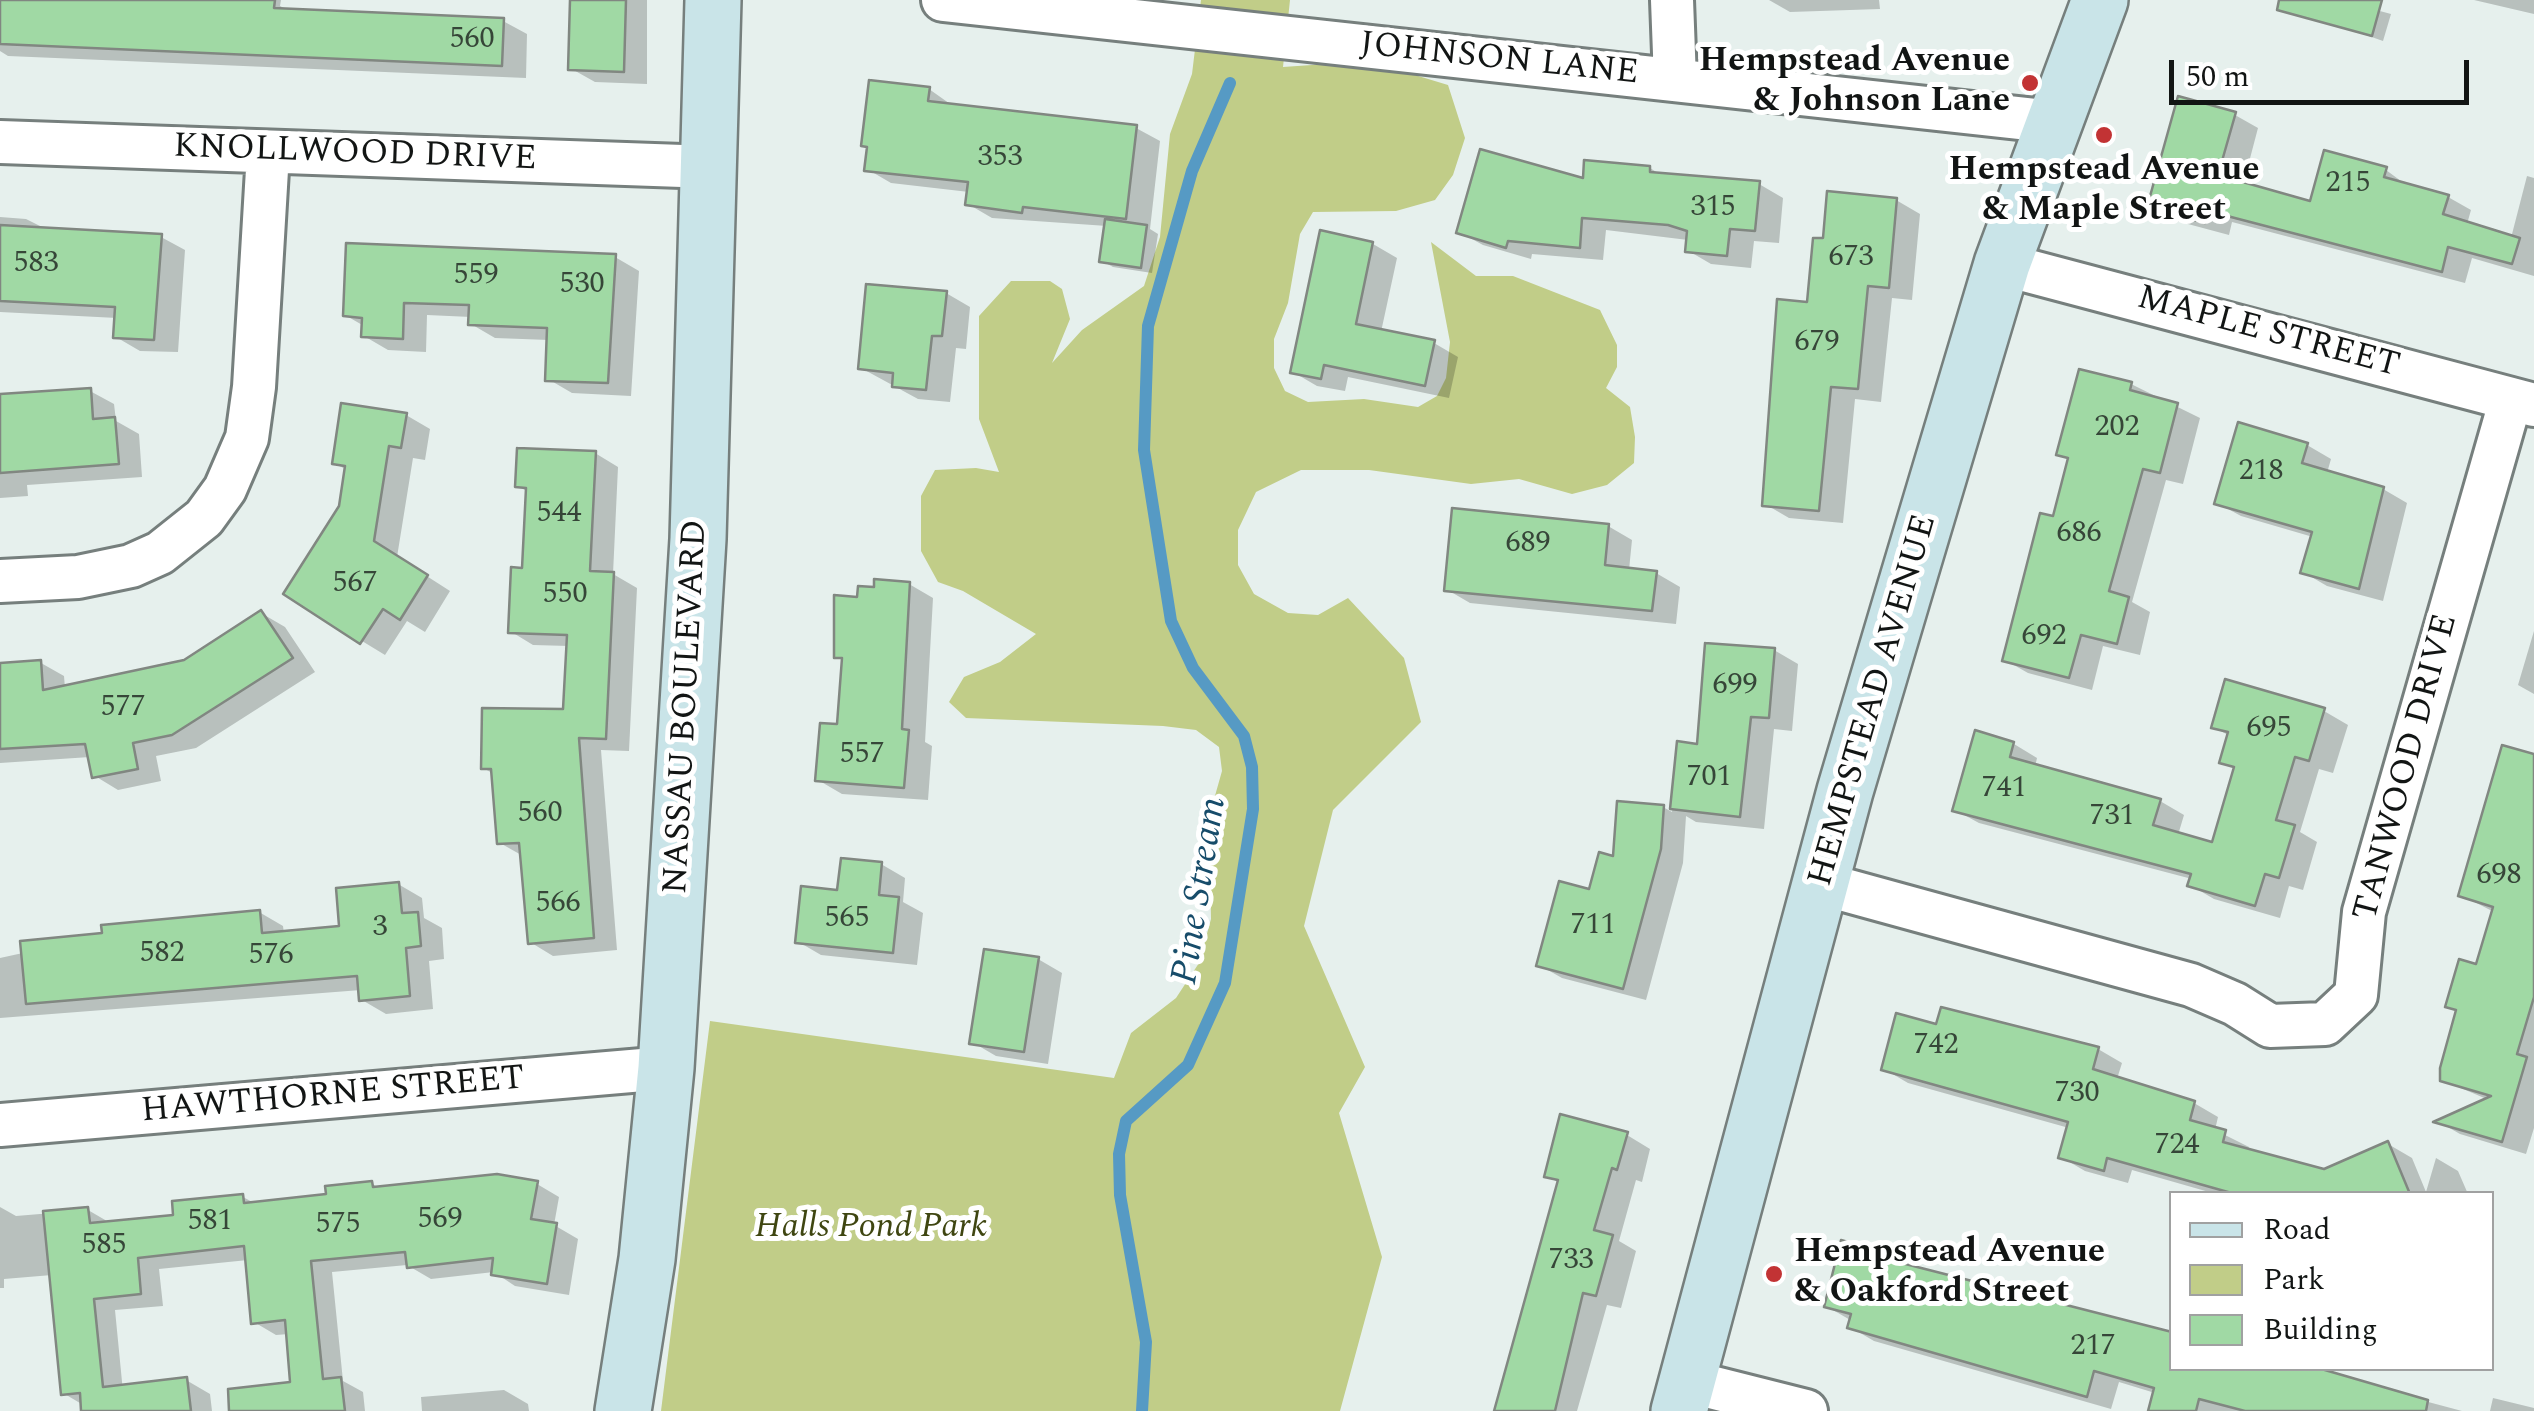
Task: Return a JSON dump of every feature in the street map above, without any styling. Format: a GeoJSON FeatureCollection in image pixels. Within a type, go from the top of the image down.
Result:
{"type":"FeatureCollection","features":[{"type":"Feature","properties":{"kind":"main road","name":"NASSAU BOULEVARD"},"geometry":{"type":"LineString","coordinates":[[623,1411],[647,1259],[666,1068],[698,538],[713,0]]}},
{"type":"Feature","properties":{"kind":"main road","name":"HEMPSTEAD AVENUE"},"geometry":{"type":"LineString","coordinates":[[1683,1396],[1850,774],[2002,264],[2100,0]]}},
{"type":"Feature","properties":{"kind":"street","name":"JOHNSON LANE"},"geometry":{"type":"LineString","coordinates":[[943,0],[2055,122]]}},
{"type":"Feature","properties":{"kind":"street"},"geometry":{"type":"LineString","coordinates":[[1672,0],[1675,80]]}},
{"type":"Feature","properties":{"kind":"street","name":"KNOLLWOOD DRIVE"},"geometry":{"type":"LineString","coordinates":[[0,142],[711,167]]}},
{"type":"Feature","properties":{"kind":"street"},"geometry":{"type":"LineString","coordinates":[[0,580],[78,577],[130,566],[160,553],[204,518],[225,489],[247,438],[254,387],[268,152]]}},
{"type":"Feature","properties":{"kind":"street","name":"MAPLE STREET"},"geometry":{"type":"LineString","coordinates":[[2002,264],[2523,402]]}},
{"type":"Feature","properties":{"kind":"street","name":"TANWOOD DRIVE"},"geometry":{"type":"LineString","coordinates":[[1822,884],[2191,985],[2235,1004],[2270,1026],[2325,1024],[2356,996],[2364,912],[2523,402]]}},
{"type":"Feature","properties":{"kind":"street","name":"HAWTHORNE STREET"},"geometry":{"type":"LineString","coordinates":[[0,1125],[666,1068]]}},
{"type":"Feature","properties":{"kind":"street"},"geometry":{"type":"LineString","coordinates":[[1683,1396],[1806,1411]]}},
{"type":"Feature","properties":{"kind":"green space","name":"Halls Pond Park"},"geometry":{"type":"Polygon","coordinates":[[[1201,0],[1290,0],[1283,67],[1341,63],[1405,72],[1448,85],[1465,138],[1453,175],[1435,200],[1396,211],[1313,212],[1300,234],[1288,303],[1274,339],[1274,368],[1285,391],[1308,402],[1364,399],[1418,407],[1437,396],[1446,378],[1450,342],[1431,242],[1476,276],[1513,276],[1600,310],[1617,345],[1617,367],[1606,388],[1630,407],[1635,437],[1634,463],[1607,485],[1572,494],[1519,479],[1471,484],[1369,470],[1301,470],[1256,492],[1238,530],[1238,565],[1254,594],[1288,613],[1318,615],[1348,598],[1404,658],[1421,722],[1333,810],[1304,926],[1365,1067],[1339,1113],[1382,1257],[1340,1411],[661,1411],[710,1021],[1114,1078],[1131,1033],[1176,998],[1199,963],[1211,919],[1209,817],[1222,771],[1219,747],[1196,730],[1163,726],[966,718],[949,702],[964,677],[1000,662],[1036,634],[963,591],[938,582],[921,551],[921,496],[935,470],[976,468],[999,472],[979,419],[979,316],[1011,281],[1050,281],[1062,289],[1070,319],[1052,363],[1082,330],[1144,286],[1160,237],[1170,134],[1192,74],[1201,0]]]}},
{"type":"Feature","properties":{"kind":"building"},"geometry":{"type":"Polygon","coordinates":[[[0,0],[275,0],[274,8],[504,18],[502,66],[0,44],[0,0]]]}},
{"type":"Feature","properties":{"kind":"building"},"geometry":{"type":"Polygon","coordinates":[[[570,0],[626,0],[624,72],[568,70],[570,0]]]}},
{"type":"Feature","properties":{"kind":"building"},"geometry":{"type":"Polygon","coordinates":[[[2279,0],[2382,0],[2372,36],[2277,10],[2279,0]]]}},
{"type":"Feature","properties":{"kind":"building"},"geometry":{"type":"Polygon","coordinates":[[[869,80],[930,87],[928,101],[1137,125],[1126,219],[1023,207],[1022,213],[965,205],[968,182],[864,171],[867,147],[861,146],[869,80]]]}},
{"type":"Feature","properties":{"kind":"building"},"geometry":{"type":"Polygon","coordinates":[[[2178,96],[2236,112],[2218,175],[2310,201],[2324,150],[2387,167],[2384,177],[2449,195],[2443,214],[2520,238],[2512,264],[2448,247],[2442,272],[2208,211],[2205,223],[2147,207],[2178,96]]]}},
{"type":"Feature","properties":{"kind":"building"},"geometry":{"type":"Polygon","coordinates":[[[1480,149],[1583,178],[1584,160],[1650,166],[1650,172],[1760,181],[1755,231],[1730,229],[1727,256],[1685,252],[1687,231],[1668,225],[1582,218],[1580,248],[1508,241],[1506,248],[1456,233],[1480,149]]]}},
{"type":"Feature","properties":{"kind":"building"},"geometry":{"type":"Polygon","coordinates":[[[1827,191],[1897,198],[1889,288],[1868,286],[1858,389],[1831,387],[1819,511],[1762,506],[1777,299],[1807,302],[1813,238],[1823,238],[1827,191]]]}},
{"type":"Feature","properties":{"kind":"building"},"geometry":{"type":"Polygon","coordinates":[[[1105,219],[1147,225],[1141,268],[1099,262],[1105,219]]]}},
{"type":"Feature","properties":{"kind":"building"},"geometry":{"type":"Polygon","coordinates":[[[0,225],[162,234],[154,340],[113,338],[115,307],[0,301],[0,225]]]}},
{"type":"Feature","properties":{"kind":"building"},"geometry":{"type":"Polygon","coordinates":[[[1320,230],[1373,242],[1356,324],[1435,340],[1425,386],[1324,365],[1321,379],[1290,373],[1320,230]]]}},
{"type":"Feature","properties":{"kind":"building"},"geometry":{"type":"Polygon","coordinates":[[[346,243],[616,254],[608,383],[545,381],[547,328],[468,325],[469,305],[404,303],[403,339],[361,337],[362,318],[343,316],[346,243]]]}},
{"type":"Feature","properties":{"kind":"building"},"geometry":{"type":"Polygon","coordinates":[[[866,284],[947,291],[942,336],[932,336],[926,390],[892,387],[893,373],[858,369],[866,284]]]}},
{"type":"Feature","properties":{"kind":"building"},"geometry":{"type":"Polygon","coordinates":[[[2079,369],[2132,382],[2130,390],[2178,403],[2160,473],[2143,469],[2109,591],[2129,597],[2117,644],[2081,635],[2069,678],[2002,661],[2040,513],[2053,516],[2068,458],[2056,455],[2079,369]]]}},
{"type":"Feature","properties":{"kind":"building"},"geometry":{"type":"Polygon","coordinates":[[[91,388],[93,419],[115,417],[119,464],[0,473],[0,394],[91,388]]]}},
{"type":"Feature","properties":{"kind":"building"},"geometry":{"type":"Polygon","coordinates":[[[341,403],[407,413],[401,448],[389,446],[374,541],[428,575],[400,620],[383,609],[360,644],[283,594],[339,506],[345,466],[332,464],[341,403]]]}},
{"type":"Feature","properties":{"kind":"building"},"geometry":{"type":"Polygon","coordinates":[[[2238,422],[2308,443],[2302,463],[2384,487],[2359,589],[2300,573],[2312,532],[2214,504],[2238,422]]]}},
{"type":"Feature","properties":{"kind":"building"},"geometry":{"type":"Polygon","coordinates":[[[517,448],[596,451],[590,571],[614,572],[606,739],[579,738],[594,938],[528,944],[519,843],[497,844],[491,769],[481,769],[482,708],[563,709],[567,635],[508,633],[511,567],[522,568],[526,488],[515,487],[517,448]]]}},
{"type":"Feature","properties":{"kind":"building"},"geometry":{"type":"Polygon","coordinates":[[[1452,508],[1609,524],[1605,565],[1657,571],[1652,611],[1444,591],[1452,508]]]}},
{"type":"Feature","properties":{"kind":"building"},"geometry":{"type":"Polygon","coordinates":[[[874,579],[910,582],[902,729],[909,730],[904,788],[815,781],[820,723],[837,724],[842,658],[834,658],[834,595],[857,597],[858,586],[874,587],[874,579]]]}},
{"type":"Feature","properties":{"kind":"building"},"geometry":{"type":"Polygon","coordinates":[[[261,610],[293,658],[172,735],[133,743],[138,769],[92,778],[85,744],[0,749],[0,663],[41,660],[43,690],[184,660],[261,610]]]}},
{"type":"Feature","properties":{"kind":"building"},"geometry":{"type":"Polygon","coordinates":[[[1705,643],[1775,648],[1769,718],[1751,717],[1740,817],[1670,809],[1677,741],[1697,744],[1705,643]]]}},
{"type":"Feature","properties":{"kind":"building"},"geometry":{"type":"Polygon","coordinates":[[[2225,679],[2325,708],[2309,761],[2295,757],[2276,820],[2295,825],[2279,878],[2265,874],[2255,906],[2187,886],[2191,874],[1952,811],[1975,730],[2014,742],[2010,757],[2161,799],[2153,825],[2212,842],[2234,767],[2219,763],[2228,732],[2211,728],[2225,679]]]}},
{"type":"Feature","properties":{"kind":"building"},"geometry":{"type":"Polygon","coordinates":[[[2502,745],[2534,754],[2534,997],[2517,1054],[2527,1057],[2502,1142],[2433,1122],[2491,1096],[2440,1081],[2440,1068],[2456,1010],[2445,1007],[2459,959],[2476,964],[2493,907],[2458,896],[2502,745]]]}},
{"type":"Feature","properties":{"kind":"building"},"geometry":{"type":"Polygon","coordinates":[[[1617,801],[1664,805],[1661,849],[1623,989],[1536,966],[1559,881],[1589,889],[1599,852],[1613,856],[1617,801]]]}},
{"type":"Feature","properties":{"kind":"building"},"geometry":{"type":"Polygon","coordinates":[[[841,858],[882,862],[879,895],[899,897],[893,953],[795,943],[801,886],[837,890],[841,858]]]}},
{"type":"Feature","properties":{"kind":"building"},"geometry":{"type":"Polygon","coordinates":[[[399,882],[402,913],[418,912],[421,946],[406,948],[410,996],[359,1001],[357,976],[26,1004],[20,941],[102,933],[101,925],[260,910],[262,933],[339,926],[336,888],[399,882]]]}},
{"type":"Feature","properties":{"kind":"building"},"geometry":{"type":"Polygon","coordinates":[[[984,949],[1039,957],[1024,1052],[969,1044],[984,949]]]}},
{"type":"Feature","properties":{"kind":"building"},"geometry":{"type":"Polygon","coordinates":[[[1941,1007],[2099,1047],[2093,1069],[2195,1101],[2190,1120],[2226,1130],[2223,1142],[2324,1169],[2388,1141],[2409,1191],[2224,1191],[2107,1158],[2104,1171],[2058,1158],[2068,1122],[1881,1070],[1896,1013],[1936,1024],[1941,1007]]]}},
{"type":"Feature","properties":{"kind":"building"},"geometry":{"type":"Polygon","coordinates":[[[1560,1114],[1628,1132],[1617,1170],[1612,1168],[1594,1230],[1613,1235],[1596,1296],[1583,1293],[1555,1411],[1494,1411],[1558,1180],[1544,1177],[1560,1114]]]}},
{"type":"Feature","properties":{"kind":"building"},"geometry":{"type":"Polygon","coordinates":[[[497,1174],[538,1181],[531,1219],[557,1223],[547,1284],[491,1275],[493,1258],[407,1268],[405,1252],[311,1261],[323,1379],[341,1377],[345,1411],[229,1411],[228,1389],[290,1382],[285,1320],[251,1324],[244,1246],[138,1258],[141,1294],[94,1299],[103,1387],[187,1377],[191,1411],[81,1411],[80,1393],[61,1395],[43,1211],[88,1207],[90,1223],[173,1215],[172,1201],[243,1194],[244,1203],[326,1194],[325,1186],[372,1181],[373,1187],[497,1174]]]}},
{"type":"Feature","properties":{"kind":"building"},"geometry":{"type":"Polygon","coordinates":[[[1841,1240],[1884,1252],[1882,1258],[2169,1331],[2169,1371],[2328,1371],[2428,1400],[2426,1411],[2245,1411],[2199,1399],[2196,1411],[2148,1411],[2154,1388],[2094,1371],[2087,1397],[1847,1328],[1851,1314],[1824,1307],[1841,1240]]]}},
{"type":"Feature","properties":{"kind":"waterway","name":"Pine Stream"},"geometry":{"type":"LineString","coordinates":[[1142,1411],[1146,1342],[1120,1195],[1119,1154],[1126,1121],[1188,1065],[1225,983],[1253,809],[1252,767],[1244,736],[1193,668],[1171,621],[1144,450],[1148,326],[1192,171],[1230,83]]}},
{"type":"Feature","properties":{"kind":"place","name":"Hempstead Avenue & Johnson Lane"},"geometry":{"type":"Point","coordinates":[2030,83]}},
{"type":"Feature","properties":{"kind":"place","name":"Hempstead Avenue & Maple Street"},"geometry":{"type":"Point","coordinates":[2104,135]}},
{"type":"Feature","properties":{"kind":"place","name":"Hempstead Avenue & Oakford Street"},"geometry":{"type":"Point","coordinates":[1774,1274]}}]}
